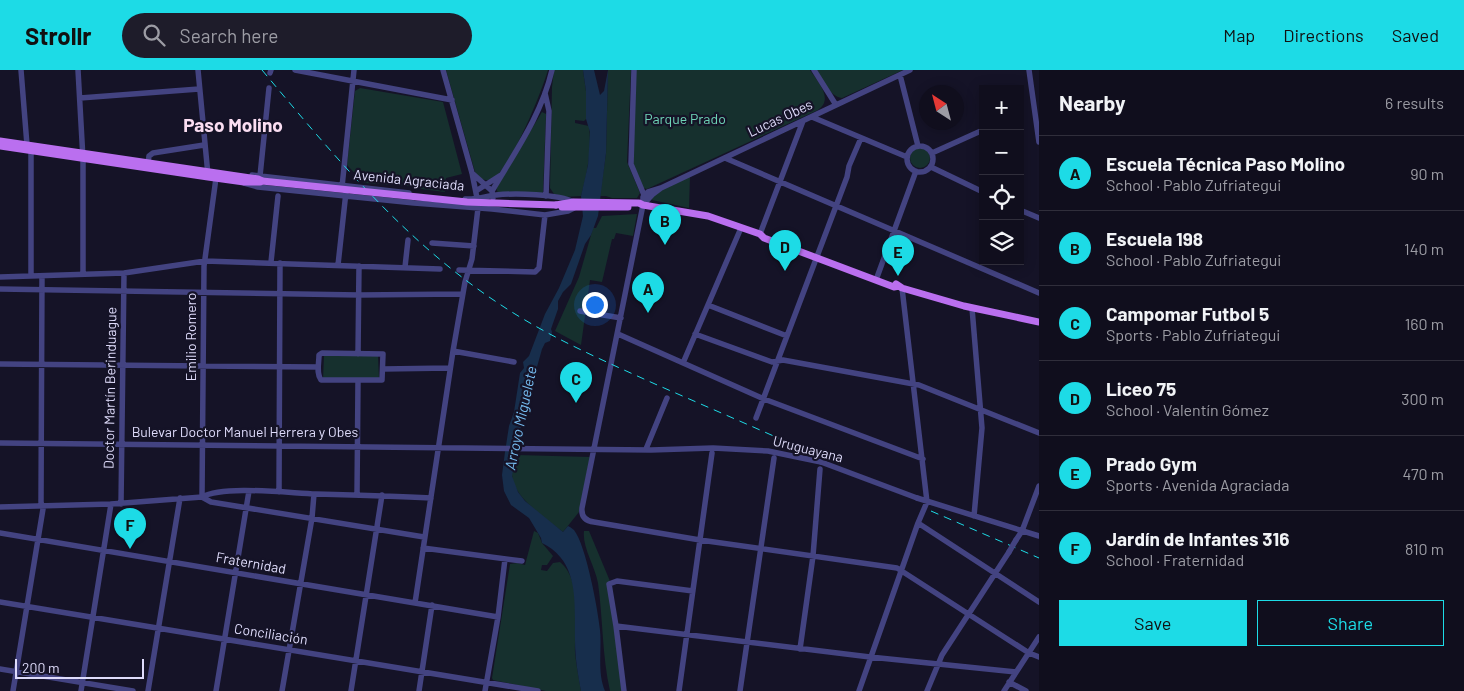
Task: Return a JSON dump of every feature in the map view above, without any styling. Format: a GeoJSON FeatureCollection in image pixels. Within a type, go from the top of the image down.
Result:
{"type":"FeatureCollection","features":[{"type":"Feature","properties":{"kind":"main road","name":"Avenida Agraciada"},"geometry":{"type":"LineString","coordinates":[[0,141],[29,148]]}},
{"type":"Feature","properties":{"kind":"main road","name":"Avenida Agraciada"},"geometry":{"type":"LineString","coordinates":[[0,146],[29,148],[211,176],[243,179],[261,178],[467,202],[556,205],[560,207],[574,205],[640,207],[643,205],[708,216],[760,234],[764,238],[817,255],[877,278],[894,287],[901,287],[972,308],[1039,322]]}},
{"type":"Feature","properties":{"kind":"main road","name":"Avenida Agraciada"},"geometry":{"type":"LineString","coordinates":[[83,156],[148,162],[211,176],[243,179]]}},
{"type":"Feature","properties":{"kind":"street"},"geometry":{"type":"LineString","coordinates":[[21,70],[29,148],[31,276]]}},
{"type":"Feature","properties":{"kind":"street"},"geometry":{"type":"LineString","coordinates":[[78,70],[83,156],[83,274]]}},
{"type":"Feature","properties":{"kind":"street","name":"Emilio Romero"},"geometry":{"type":"LineString","coordinates":[[198,70],[204,145],[211,176],[203,292],[202,497]]}},
{"type":"Feature","properties":{"kind":"street"},"geometry":{"type":"LineString","coordinates":[[295,70],[452,100]]}},
{"type":"Feature","properties":{"kind":"street"},"geometry":{"type":"LineString","coordinates":[[338,265],[346,189],[342,186],[354,70]]}},
{"type":"Feature","properties":{"kind":"street"},"geometry":{"type":"LineString","coordinates":[[415,603],[452,351],[465,279],[474,246],[478,208],[478,198],[472,173],[443,70]]}},
{"type":"Feature","properties":{"kind":"street"},"geometry":{"type":"LineString","coordinates":[[492,208],[493,193],[524,138],[545,93],[552,70]]}},
{"type":"Feature","properties":{"kind":"street"},"geometry":{"type":"LineString","coordinates":[[634,70],[630,164],[644,195],[643,205],[582,508],[583,516],[587,520],[594,522],[700,540],[891,566],[902,570],[1029,653],[1039,657]]}},
{"type":"Feature","properties":{"kind":"street"},"geometry":{"type":"LineString","coordinates":[[814,70],[836,105]]}},
{"type":"Feature","properties":{"kind":"street","name":"Lucas Obes"},"geometry":{"type":"LineString","coordinates":[[643,205],[661,188],[910,70]]}},
{"type":"Feature","properties":{"kind":"street"},"geometry":{"type":"LineString","coordinates":[[1030,70],[1037,107],[1039,142]]}},
{"type":"Feature","properties":{"kind":"street"},"geometry":{"type":"LineString","coordinates":[[900,75],[918,146]]}},
{"type":"Feature","properties":{"kind":"street"},"geometry":{"type":"LineString","coordinates":[[261,178],[269,88]]}},
{"type":"Feature","properties":{"kind":"street"},"geometry":{"type":"LineString","coordinates":[[80,98],[199,89]]}},
{"type":"Feature","properties":{"kind":"street"},"geometry":{"type":"LineString","coordinates":[[545,93],[550,111],[546,196]]}},
{"type":"Feature","properties":{"kind":"street"},"geometry":{"type":"LineString","coordinates":[[812,117],[907,157]]}},
{"type":"Feature","properties":{"kind":"street"},"geometry":{"type":"LineString","coordinates":[[760,234],[803,121]]}},
{"type":"Feature","properties":{"kind":"street"},"geometry":{"type":"LineString","coordinates":[[932,153],[979,132]]}},
{"type":"Feature","properties":{"kind":"street"},"geometry":{"type":"LineString","coordinates":[[756,418],[861,138]]}},
{"type":"Feature","properties":{"kind":"street"},"geometry":{"type":"LineString","coordinates":[[148,162],[149,156],[153,153],[204,145]]}},
{"type":"Feature","properties":{"kind":"street"},"geometry":{"type":"LineString","coordinates":[[918,146],[927,148],[932,153],[933,162],[923,172],[916,171],[909,166],[907,157],[910,150],[918,146]]}},
{"type":"Feature","properties":{"kind":"street"},"geometry":{"type":"LineString","coordinates":[[725,158],[1039,293]]}},
{"type":"Feature","properties":{"kind":"street"},"geometry":{"type":"LineString","coordinates":[[930,167],[979,190]]}},
{"type":"Feature","properties":{"kind":"street"},"geometry":{"type":"LineString","coordinates":[[877,278],[916,171]]}},
{"type":"Feature","properties":{"kind":"street"},"geometry":{"type":"LineString","coordinates":[[472,173],[493,193]]}},
{"type":"Feature","properties":{"kind":"street"},"geometry":{"type":"LineString","coordinates":[[476,191],[502,174]]}},
{"type":"Feature","properties":{"kind":"street","name":"Avenida Agraciada"},"geometry":{"type":"LineString","coordinates":[[243,179],[258,186],[345,196],[492,208],[545,215],[568,211],[574,205],[566,199],[546,196],[493,193],[468,199],[261,178]]}},
{"type":"Feature","properties":{"kind":"street","name":"Lucas Obes"},"geometry":{"type":"LineString","coordinates":[[644,195],[651,190],[661,188]]}},
{"type":"Feature","properties":{"kind":"street"},"geometry":{"type":"LineString","coordinates":[[271,262],[278,196]]}},
{"type":"Feature","properties":{"kind":"street"},"geometry":{"type":"LineString","coordinates":[[1024,212],[1039,218]]}},
{"type":"Feature","properties":{"kind":"street"},"geometry":{"type":"LineString","coordinates":[[459,270],[538,271],[540,268],[545,215]]}},
{"type":"Feature","properties":{"kind":"street"},"geometry":{"type":"LineString","coordinates":[[683,363],[741,228]]}},
{"type":"Feature","properties":{"kind":"street"},"geometry":{"type":"LineString","coordinates":[[405,267],[408,240]]}},
{"type":"Feature","properties":{"kind":"street"},"geometry":{"type":"LineString","coordinates":[[432,243],[474,246]]}},
{"type":"Feature","properties":{"kind":"street"},"geometry":{"type":"LineString","coordinates":[[0,277],[124,273],[205,260],[440,269]]}},
{"type":"Feature","properties":{"kind":"street"},"geometry":{"type":"LineString","coordinates":[[279,492],[280,262]]}},
{"type":"Feature","properties":{"kind":"street"},"geometry":{"type":"LineString","coordinates":[[358,354],[359,266]]}},
{"type":"Feature","properties":{"kind":"street","name":"Doctor Martín Berinduague"},"geometry":{"type":"LineString","coordinates":[[120,504],[124,273]]}},
{"type":"Feature","properties":{"kind":"street"},"geometry":{"type":"LineString","coordinates":[[12,691],[42,509],[42,276]]}},
{"type":"Feature","properties":{"kind":"street"},"geometry":{"type":"LineString","coordinates":[[859,691],[927,502],[901,287]]}},
{"type":"Feature","properties":{"kind":"street"},"geometry":{"type":"LineString","coordinates":[[0,289],[359,295],[462,294]]}},
{"type":"Feature","properties":{"kind":"street"},"geometry":{"type":"LineString","coordinates":[[708,305],[787,336]]}},
{"type":"Feature","properties":{"kind":"street"},"geometry":{"type":"LineString","coordinates":[[972,308],[982,428],[974,516]]}},
{"type":"Feature","properties":{"kind":"street"},"geometry":{"type":"LineString","coordinates":[[580,310],[621,318]]}},
{"type":"Feature","properties":{"kind":"street"},"geometry":{"type":"LineString","coordinates":[[618,334],[764,399],[923,459]]}},
{"type":"Feature","properties":{"kind":"street"},"geometry":{"type":"LineString","coordinates":[[696,334],[772,362],[783,360],[914,384],[1039,433]]}},
{"type":"Feature","properties":{"kind":"street"},"geometry":{"type":"LineString","coordinates":[[452,351],[514,362]]}},
{"type":"Feature","properties":{"kind":"street"},"geometry":{"type":"LineString","coordinates":[[322,353],[358,354],[383,354],[382,380],[323,381],[318,376],[319,355],[322,353]]}},
{"type":"Feature","properties":{"kind":"street"},"geometry":{"type":"LineString","coordinates":[[0,364],[318,367]]}},
{"type":"Feature","properties":{"kind":"street"},"geometry":{"type":"LineString","coordinates":[[383,369],[450,368]]}},
{"type":"Feature","properties":{"kind":"street"},"geometry":{"type":"LineString","coordinates":[[357,495],[358,381]]}},
{"type":"Feature","properties":{"kind":"street"},"geometry":{"type":"LineString","coordinates":[[649,450],[667,398]]}},
{"type":"Feature","properties":{"kind":"street","name":"Bulevar Doctor Manuel Herrera y Obes"},"geometry":{"type":"LineString","coordinates":[[0,443],[530,448]]}},
{"type":"Feature","properties":{"kind":"street","name":"Uruguayana"},"geometry":{"type":"LineString","coordinates":[[530,448],[649,450],[713,448],[776,452],[821,462],[927,502],[1039,536]]}},
{"type":"Feature","properties":{"kind":"street"},"geometry":{"type":"LineString","coordinates":[[679,691],[712,453]]}},
{"type":"Feature","properties":{"kind":"street"},"geometry":{"type":"LineString","coordinates":[[740,691],[774,458]]}},
{"type":"Feature","properties":{"kind":"street"},"geometry":{"type":"LineString","coordinates":[[800,649],[813,556],[820,470]]}},
{"type":"Feature","properties":{"kind":"street"},"geometry":{"type":"LineString","coordinates":[[927,691],[937,664],[1022,531],[1039,486]]}},
{"type":"Feature","properties":{"kind":"street"},"geometry":{"type":"LineString","coordinates":[[0,507],[120,504],[202,497],[212,493],[249,491],[431,498]]}},
{"type":"Feature","properties":{"kind":"street"},"geometry":{"type":"LineString","coordinates":[[216,691],[249,491]]}},
{"type":"Feature","properties":{"kind":"street"},"geometry":{"type":"LineString","coordinates":[[282,691],[312,518],[314,494]]}},
{"type":"Feature","properties":{"kind":"street"},"geometry":{"type":"LineString","coordinates":[[350,691],[382,495]]}},
{"type":"Feature","properties":{"kind":"street"},"geometry":{"type":"LineString","coordinates":[[202,497],[211,502],[424,537]]}},
{"type":"Feature","properties":{"kind":"street"},"geometry":{"type":"LineString","coordinates":[[148,691],[180,498]]}},
{"type":"Feature","properties":{"kind":"street"},"geometry":{"type":"LineString","coordinates":[[81,691],[111,504]]}},
{"type":"Feature","properties":{"kind":"street"},"geometry":{"type":"LineString","coordinates":[[918,523],[1039,602]]}},
{"type":"Feature","properties":{"kind":"street","name":"Fraternidad"},"geometry":{"type":"LineString","coordinates":[[0,534],[498,617]]}},
{"type":"Feature","properties":{"kind":"street"},"geometry":{"type":"LineString","coordinates":[[423,548],[522,561]]}},
{"type":"Feature","properties":{"kind":"street"},"geometry":{"type":"LineString","coordinates":[[485,691],[498,617],[505,559]]}},
{"type":"Feature","properties":{"kind":"street"},"geometry":{"type":"LineString","coordinates":[[624,691],[616,626],[608,586],[610,582],[617,581],[693,591]]}},
{"type":"Feature","properties":{"kind":"street","name":"Conciliación"},"geometry":{"type":"LineString","coordinates":[[0,602],[538,691]]}},
{"type":"Feature","properties":{"kind":"street"},"geometry":{"type":"LineString","coordinates":[[419,691],[432,606]]}},
{"type":"Feature","properties":{"kind":"street"},"geometry":{"type":"LineString","coordinates":[[616,626],[747,643],[1016,672]]}},
{"type":"Feature","properties":{"kind":"street"},"geometry":{"type":"LineString","coordinates":[[1004,691],[1039,637]]}},
{"type":"Feature","properties":{"kind":"street"},"geometry":{"type":"LineString","coordinates":[[0,669],[133,691]]}},
{"type":"Feature","properties":{"kind":"street"},"geometry":{"type":"LineString","coordinates":[[1010,682],[1026,691]]}},
{"type":"Feature","properties":{"kind":"green space"},"geometry":{"type":"Polygon","coordinates":[[[446,70],[548,70],[516,147],[508,162],[491,180],[481,179],[475,172],[446,70]]]}},
{"type":"Feature","properties":{"kind":"green space"},"geometry":{"type":"Polygon","coordinates":[[[554,70],[583,70],[586,91],[586,119],[584,121],[575,120],[575,123],[589,126],[590,144],[587,171],[581,196],[565,197],[554,194],[550,188],[554,70]]]}},
{"type":"Feature","properties":{"kind":"green space","name":"Parque Prado"},"geometry":{"type":"Polygon","coordinates":[[[608,70],[631,70],[627,162],[640,193],[637,198],[600,196],[606,153],[608,70]]]}},
{"type":"Feature","properties":{"kind":"green space","name":"Parque Prado"},"geometry":{"type":"Polygon","coordinates":[[[636,70],[810,70],[823,90],[825,101],[818,110],[647,189],[643,188],[633,166],[636,70]]]}},
{"type":"Feature","properties":{"kind":"green space"},"geometry":{"type":"Polygon","coordinates":[[[816,70],[903,70],[842,98],[837,97],[830,91],[816,70]]]}},
{"type":"Feature","properties":{"kind":"green space"},"geometry":{"type":"Polygon","coordinates":[[[360,88],[443,102],[462,174],[446,178],[445,192],[421,189],[420,187],[364,183],[347,165],[355,91],[360,88]]]}},
{"type":"Feature","properties":{"kind":"green space"},"geometry":{"type":"Polygon","coordinates":[[[542,112],[546,114],[543,192],[541,194],[498,193],[496,188],[542,112]]]}},
{"type":"Feature","properties":{"kind":"green space"},"geometry":{"type":"Polygon","coordinates":[[[920,148],[927,151],[930,158],[927,165],[920,168],[913,165],[910,158],[913,151],[920,148]]]}},
{"type":"Feature","properties":{"kind":"green space"},"geometry":{"type":"Polygon","coordinates":[[[690,176],[689,208],[652,200],[653,195],[690,176]]]}},
{"type":"Feature","properties":{"kind":"green space"},"geometry":{"type":"Polygon","coordinates":[[[637,214],[633,236],[616,233],[614,239],[612,239],[602,282],[590,280],[581,345],[555,331],[579,277],[593,228],[596,228],[602,216],[637,214]]]}},
{"type":"Feature","properties":{"kind":"green space"},"geometry":{"type":"Polygon","coordinates":[[[324,356],[378,356],[379,378],[323,379],[324,356]]]}},
{"type":"Feature","properties":{"kind":"green space"},"geometry":{"type":"Polygon","coordinates":[[[517,455],[590,457],[579,512],[563,532],[532,507],[517,491],[512,474],[517,455]]]}},
{"type":"Feature","properties":{"kind":"green space"},"geometry":{"type":"Polygon","coordinates":[[[534,531],[538,533],[542,543],[553,556],[547,565],[542,565],[541,570],[547,571],[553,563],[560,562],[572,580],[576,604],[575,652],[581,691],[546,691],[493,680],[492,678],[510,564],[525,565],[534,531]]]}},
{"type":"Feature","properties":{"kind":"green space"},"geometry":{"type":"Polygon","coordinates":[[[584,531],[589,531],[612,586],[624,691],[610,691],[605,664],[598,583],[585,543],[584,531]]]}},
{"type":"Feature","properties":{"kind":"water","name":"Arroyo Miguelete"},"geometry":{"type":"Polygon","coordinates":[[[583,70],[594,70],[600,95],[604,91],[608,70],[606,153],[598,216],[591,235],[585,244],[571,284],[558,301],[558,309],[551,329],[550,341],[545,343],[542,349],[523,417],[512,476],[518,492],[525,501],[563,532],[568,526],[574,530],[583,549],[597,608],[600,630],[600,669],[605,691],[581,691],[576,654],[573,586],[569,573],[555,551],[542,543],[529,518],[511,505],[504,491],[502,475],[509,426],[514,412],[520,373],[524,368],[523,362],[529,356],[545,314],[559,288],[575,250],[583,216],[581,196],[588,165],[590,132],[586,119],[586,91],[583,70]]]}},
{"type":"Feature","properties":{"kind":"railway"},"geometry":{"type":"LineString","coordinates":[[262,70],[344,166],[373,196],[403,226],[466,281],[519,317],[557,338],[655,384],[827,460]]}},
{"type":"Feature","properties":{"kind":"railway"},"geometry":{"type":"LineString","coordinates":[[931,511],[1039,558]]}},
{"type":"Feature","properties":{"kind":"place","name":"Escuela 198"},"geometry":{"type":"Point","coordinates":[665,245]}},
{"type":"Feature","properties":{"kind":"place","name":"Liceo 75"},"geometry":{"type":"Point","coordinates":[785,271]}},
{"type":"Feature","properties":{"kind":"place","name":"Prado Gym"},"geometry":{"type":"Point","coordinates":[898,276]}},
{"type":"Feature","properties":{"kind":"place","name":"Escuela Técnica Paso Molino"},"geometry":{"type":"Point","coordinates":[648,313]}},
{"type":"Feature","properties":{"kind":"place","name":"Campomar Futbol 5"},"geometry":{"type":"Point","coordinates":[576,403]}},
{"type":"Feature","properties":{"kind":"place","name":"Jardín de Infantes 316"},"geometry":{"type":"Point","coordinates":[130,549]}},
{"type":"Feature","properties":{"kind":"district","name":"Paso Molino"},"geometry":{"type":"Point","coordinates":[233,125]}}]}
